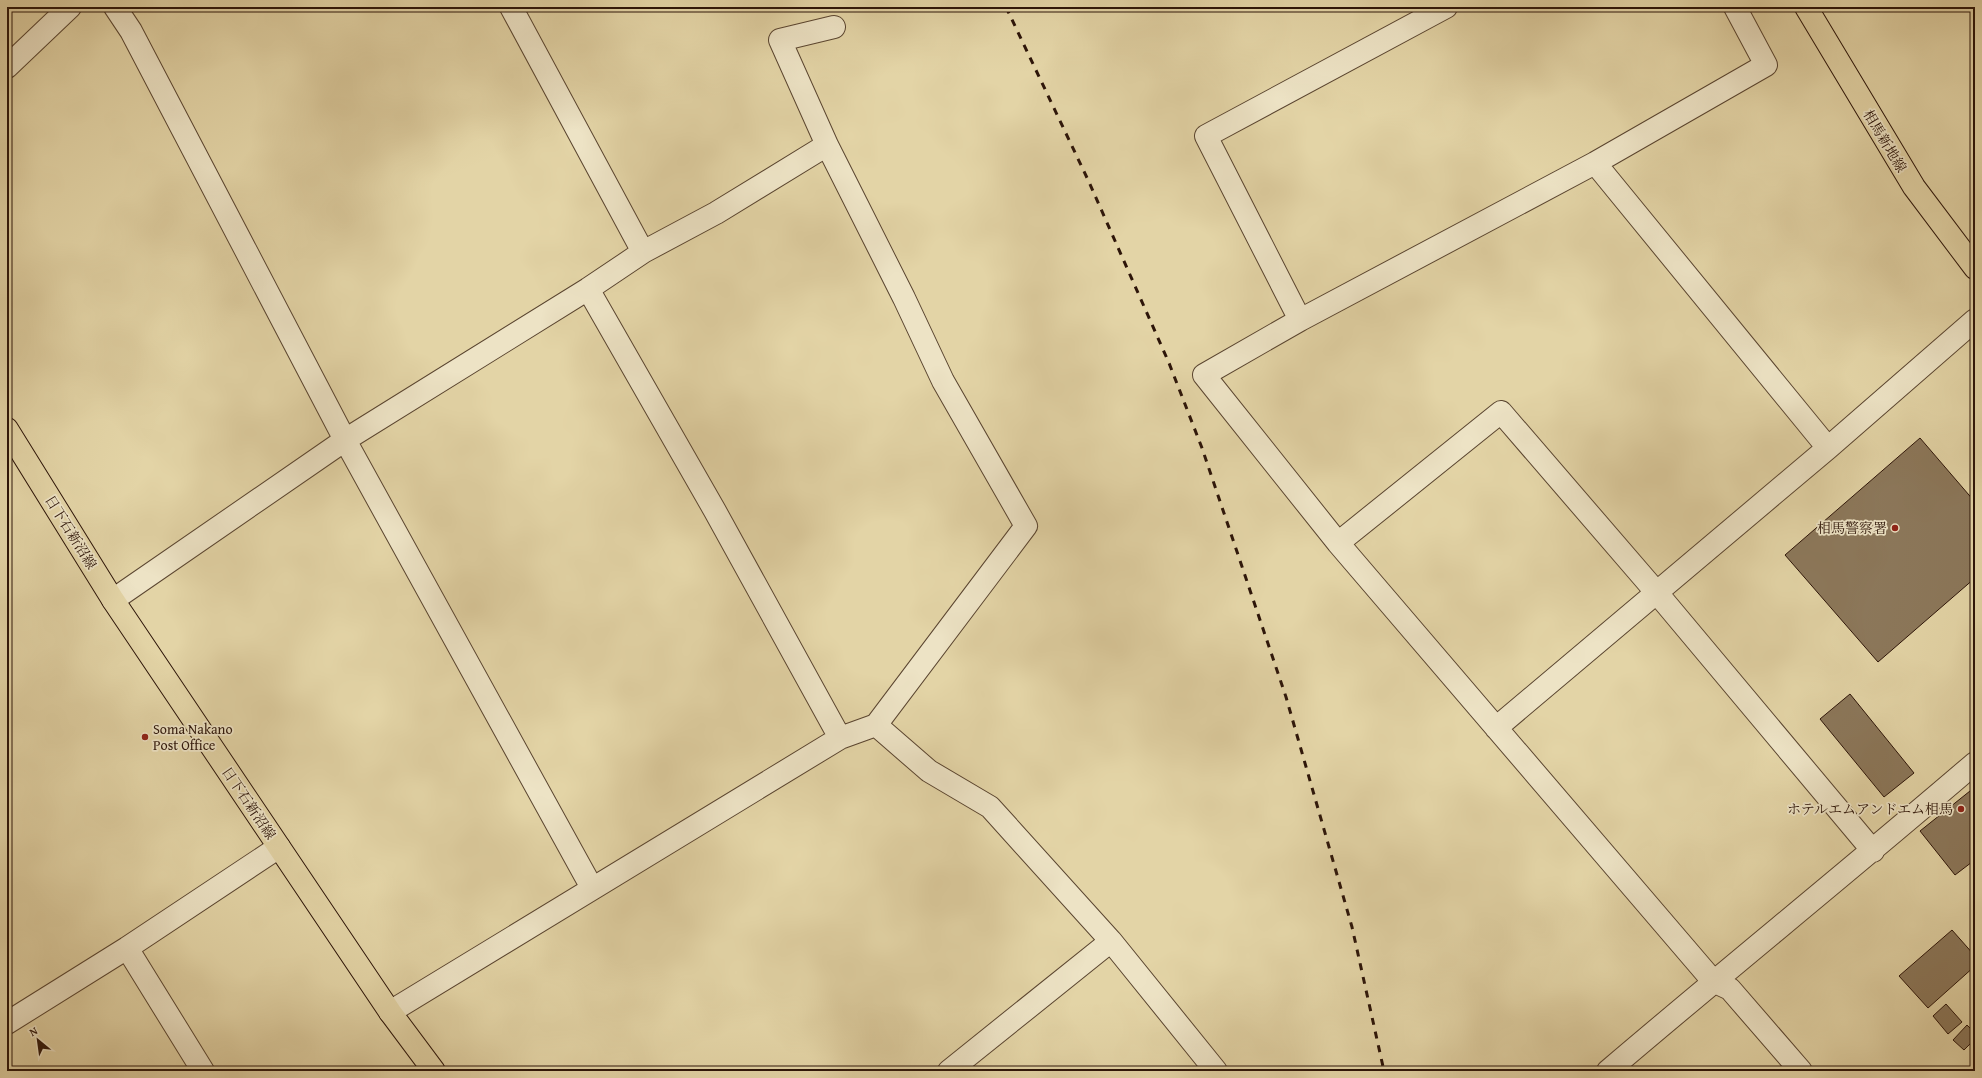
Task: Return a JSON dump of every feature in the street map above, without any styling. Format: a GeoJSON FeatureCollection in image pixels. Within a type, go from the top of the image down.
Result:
{"type":"FeatureCollection","features":[{"type":"Feature","properties":{"kind":"main road","name":"相馬新地線"},"geometry":{"type":"LineString","coordinates":[[1806,7],[1914,186],[1975,268]]}},
{"type":"Feature","properties":{"kind":"main road","name":"日下石新沼線"},"geometry":{"type":"LineString","coordinates":[[7,429],[113,600],[390,1012],[434,1071]]}},
{"type":"Feature","properties":{"kind":"street"},"geometry":{"type":"LineString","coordinates":[[7,67],[70,7]]}},
{"type":"Feature","properties":{"kind":"street"},"geometry":{"type":"LineString","coordinates":[[115,7],[131,31],[345,440],[592,888]]}},
{"type":"Feature","properties":{"kind":"street"},"geometry":{"type":"LineString","coordinates":[[512,7],[642,252]]}},
{"type":"Feature","properties":{"kind":"street"},"geometry":{"type":"LineString","coordinates":[[1300,320],[1206,136],[1446,7]]}},
{"type":"Feature","properties":{"kind":"street"},"geometry":{"type":"LineString","coordinates":[[1735,7],[1766,65],[1595,163],[1300,320],[1204,374],[1338,543],[1496,728],[1713,981],[1730,989],[1801,1071]]}},
{"type":"Feature","properties":{"kind":"street"},"geometry":{"type":"LineString","coordinates":[[390,1012],[840,738],[876,725],[1026,526],[944,381],[827,145],[780,40],[834,26]]}},
{"type":"Feature","properties":{"kind":"street"},"geometry":{"type":"LineString","coordinates":[[113,600],[345,440],[588,289],[642,252],[716,214],[827,145]]}},
{"type":"Feature","properties":{"kind":"street"},"geometry":{"type":"LineString","coordinates":[[1595,163],[1828,448]]}},
{"type":"Feature","properties":{"kind":"street"},"geometry":{"type":"LineString","coordinates":[[588,289],[715,511],[840,738]]}},
{"type":"Feature","properties":{"kind":"street"},"geometry":{"type":"LineString","coordinates":[[1496,728],[1828,448],[1975,320]]}},
{"type":"Feature","properties":{"kind":"street"},"geometry":{"type":"LineString","coordinates":[[1338,543],[1501,412],[1657,593],[1873,851]]}},
{"type":"Feature","properties":{"kind":"street"},"geometry":{"type":"LineString","coordinates":[[876,725],[928,771],[990,807],[1111,941],[1216,1071]]}},
{"type":"Feature","properties":{"kind":"street"},"geometry":{"type":"LineString","coordinates":[[1608,1071],[1713,981],[1873,851],[1975,763]]}},
{"type":"Feature","properties":{"kind":"street"},"geometry":{"type":"LineString","coordinates":[[7,1023],[127,948],[279,847]]}},
{"type":"Feature","properties":{"kind":"street"},"geometry":{"type":"LineString","coordinates":[[949,1071],[1111,941]]}},
{"type":"Feature","properties":{"kind":"street"},"geometry":{"type":"LineString","coordinates":[[127,948],[203,1071]]}},
{"type":"Feature","properties":{"kind":"building","name":"相馬警察署"},"geometry":{"type":"Polygon","coordinates":[[[1920,438],[1975,502],[1975,578],[1878,662],[1785,555],[1920,438]]]}},
{"type":"Feature","properties":{"kind":"building"},"geometry":{"type":"Polygon","coordinates":[[[1850,694],[1914,773],[1884,797],[1820,719],[1850,694]]]}},
{"type":"Feature","properties":{"kind":"building","name":"ホテルエムアンドエム相馬"},"geometry":{"type":"Polygon","coordinates":[[[1975,787],[1975,866],[1972,862],[1955,875],[1920,831],[1975,787]]]}},
{"type":"Feature","properties":{"kind":"building"},"geometry":{"type":"Polygon","coordinates":[[[1952,930],[1975,956],[1975,966],[1928,1008],[1899,976],[1952,930]]]}},
{"type":"Feature","properties":{"kind":"building"},"geometry":{"type":"Polygon","coordinates":[[[1946,1004],[1962,1022],[1948,1034],[1933,1016],[1946,1004]]]}},
{"type":"Feature","properties":{"kind":"building"},"geometry":{"type":"Polygon","coordinates":[[[1967,1025],[1975,1033],[1975,1039],[1964,1050],[1953,1040],[1967,1025]]]}},
{"type":"Feature","properties":{"kind":"railway"},"geometry":{"type":"LineString","coordinates":[[1006,7],[1089,182],[1169,363],[1202,448],[1286,697],[1352,927],[1384,1071]]}},
{"type":"Feature","properties":{"kind":"place","name":"相馬警察署"},"geometry":{"type":"Point","coordinates":[1895,528]}},
{"type":"Feature","properties":{"kind":"place","name":"Soma Nakano Post Office"},"geometry":{"type":"Point","coordinates":[145,737]}},
{"type":"Feature","properties":{"kind":"place","name":"ホテルエムアンドエム相馬"},"geometry":{"type":"Point","coordinates":[1961,809]}}]}
